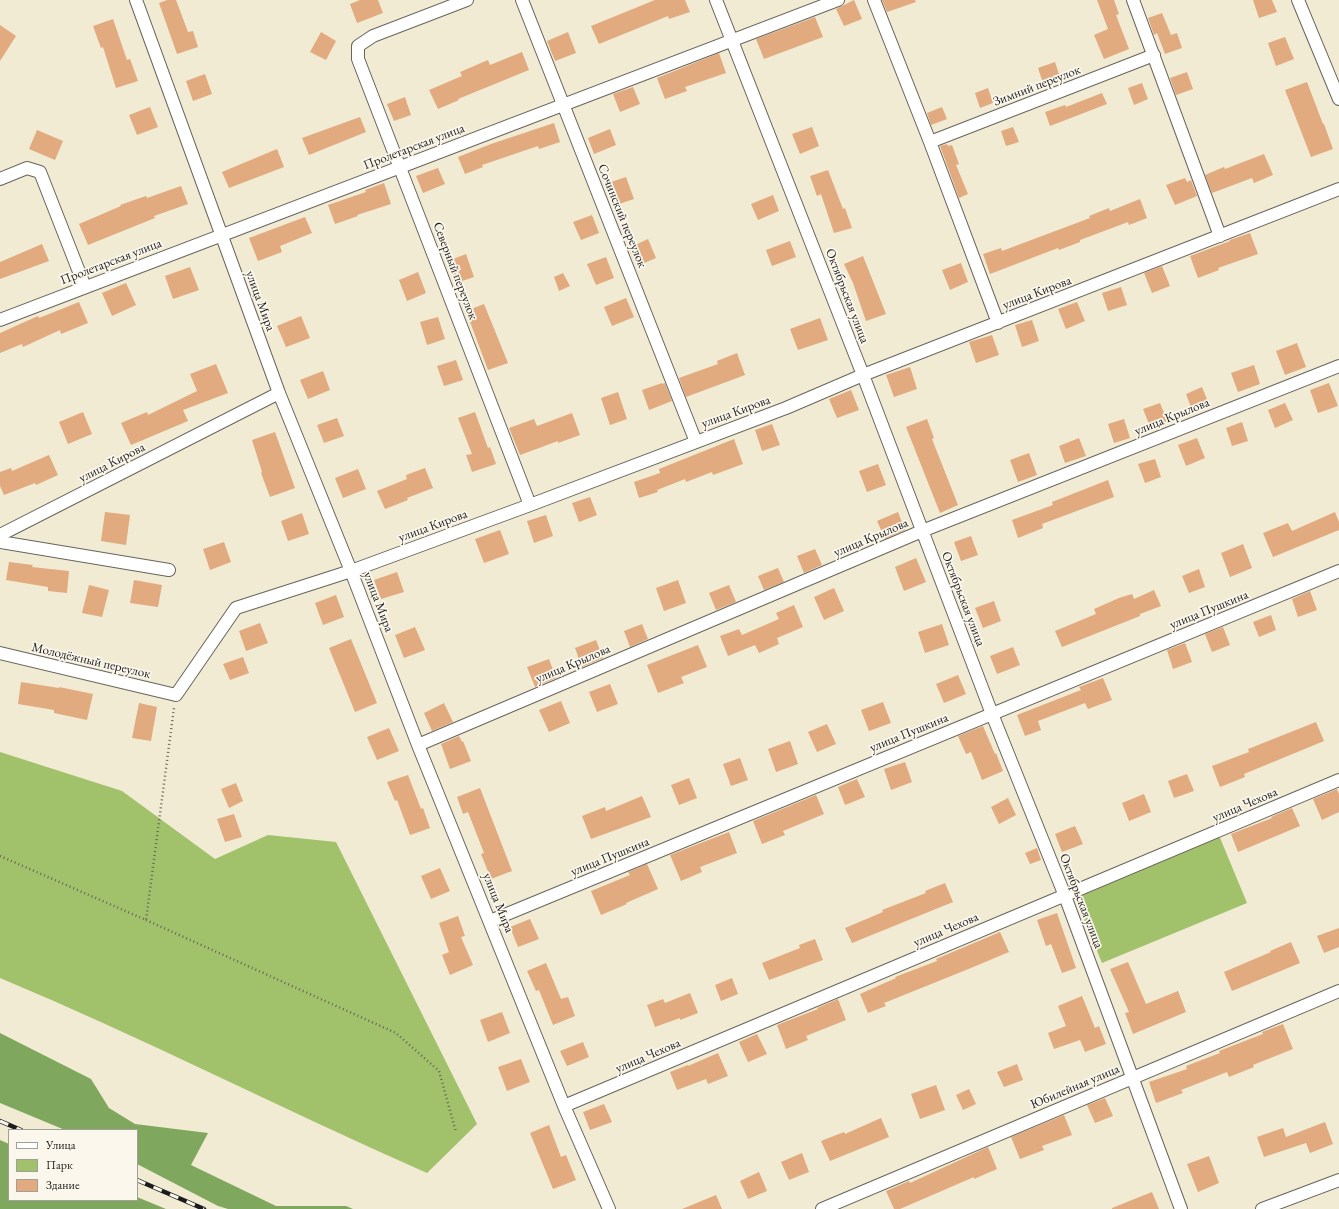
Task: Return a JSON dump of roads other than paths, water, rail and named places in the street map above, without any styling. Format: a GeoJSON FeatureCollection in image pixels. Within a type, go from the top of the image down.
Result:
{"type":"FeatureCollection","features":[{"type":"Feature","properties":{"kind":"street","name":"улица Мира"},"geometry":{"type":"LineString","coordinates":[[136,0],[279,393],[351,570],[418,745],[564,1106],[609,1209]]}},
{"type":"Feature","properties":{"kind":"street","name":"Северный переулок"},"geometry":{"type":"LineString","coordinates":[[467,0],[373,36],[358,46],[358,60],[530,505]]}},
{"type":"Feature","properties":{"kind":"street","name":"Сочинский переулок"},"geometry":{"type":"LineString","coordinates":[[522,0],[696,442]]}},
{"type":"Feature","properties":{"kind":"street","name":"Октябрьская улица"},"geometry":{"type":"LineString","coordinates":[[716,0],[863,375],[992,714],[1064,896],[1181,1209]]}},
{"type":"Feature","properties":{"kind":"street","name":"Пролетарская улица"},"geometry":{"type":"LineString","coordinates":[[0,320],[838,0]]}},
{"type":"Feature","properties":{"kind":"street"},"geometry":{"type":"LineString","coordinates":[[874,0],[930,142],[998,323]]}},
{"type":"Feature","properties":{"kind":"street"},"geometry":{"type":"LineString","coordinates":[[1134,0],[1220,236]]}},
{"type":"Feature","properties":{"kind":"street"},"geometry":{"type":"LineString","coordinates":[[1298,0],[1339,99]]}},
{"type":"Feature","properties":{"kind":"street","name":"Зимний переулок"},"geometry":{"type":"LineString","coordinates":[[930,142],[1154,55]]}},
{"type":"Feature","properties":{"kind":"street"},"geometry":{"type":"LineString","coordinates":[[0,179],[27,168],[40,172],[85,287]]}},
{"type":"Feature","properties":{"kind":"street","name":"улица Кирова"},"geometry":{"type":"LineString","coordinates":[[176,695],[236,608],[351,570],[530,505],[786,408],[863,375],[1339,189]]}},
{"type":"Feature","properties":{"kind":"street","name":"улица Крылова"},"geometry":{"type":"LineString","coordinates":[[418,745],[922,532],[1339,366]]}},
{"type":"Feature","properties":{"kind":"street","name":"улица Кирова"},"geometry":{"type":"LineString","coordinates":[[0,535],[279,393]]}},
{"type":"Feature","properties":{"kind":"street"},"geometry":{"type":"LineString","coordinates":[[0,542],[169,570]]}},
{"type":"Feature","properties":{"kind":"street","name":"улица Пушкина"},"geometry":{"type":"LineString","coordinates":[[490,921],[1339,571]]}},
{"type":"Feature","properties":{"kind":"street","name":"Молодёжный переулок"},"geometry":{"type":"LineString","coordinates":[[0,653],[176,695]]}},
{"type":"Feature","properties":{"kind":"street","name":"улица Чехова"},"geometry":{"type":"LineString","coordinates":[[564,1106],[1339,780]]}},
{"type":"Feature","properties":{"kind":"street","name":"Юбилейная улица"},"geometry":{"type":"LineString","coordinates":[[822,1209],[1339,991]]}},
{"type":"Feature","properties":{"kind":"street"},"geometry":{"type":"LineString","coordinates":[[1262,1209],[1339,1180]]}},
{"type":"Feature","properties":{"kind":"railway"},"geometry":{"type":"LineString","coordinates":[[0,1121],[19,1129]]}},
{"type":"Feature","properties":{"kind":"railway"},"geometry":{"type":"LineString","coordinates":[[138,1180],[204,1209]]}}]}
